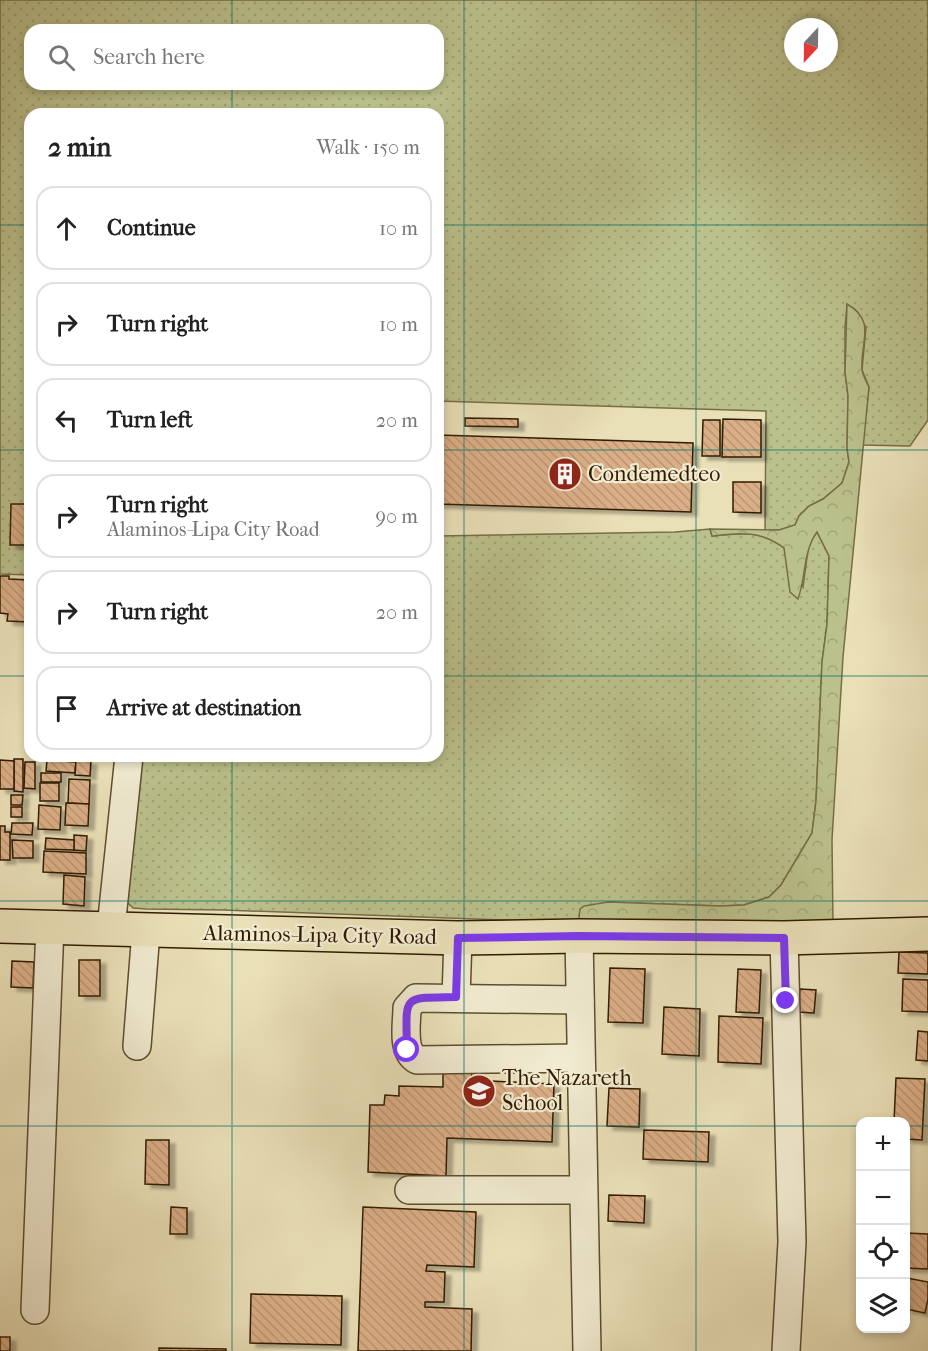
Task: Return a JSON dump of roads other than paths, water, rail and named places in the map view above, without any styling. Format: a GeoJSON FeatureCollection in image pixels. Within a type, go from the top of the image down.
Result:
{"type":"FeatureCollection","features":[{"type":"Feature","properties":{"kind":"main road","name":"Alaminos-Lipa City Road"},"geometry":{"type":"LineString","coordinates":[[0,926],[458,938],[579,936],[784,938],[928,934]]}},
{"type":"Feature","properties":{"kind":"street"},"geometry":{"type":"LineString","coordinates":[[111,928],[128,762]]}},
{"type":"Feature","properties":{"kind":"street"},"geometry":{"type":"LineString","coordinates":[[35,1310],[50,927]]}},
{"type":"Feature","properties":{"kind":"street"},"geometry":{"type":"LineString","coordinates":[[137,1046],[146,931]]}},
{"type":"Feature","properties":{"kind":"street"},"geometry":{"type":"LineString","coordinates":[[579,936],[586,1351]]}},
{"type":"Feature","properties":{"kind":"street"},"geometry":{"type":"LineString","coordinates":[[456,997],[458,938]]}},
{"type":"Feature","properties":{"kind":"street"},"geometry":{"type":"LineString","coordinates":[[784,938],[792,1242],[786,1351]]}},
{"type":"Feature","properties":{"kind":"street"},"geometry":{"type":"LineString","coordinates":[[580,999],[416,998],[407,1008],[407,1050],[410,1056],[417,1060],[580,1058]]}},
{"type":"Feature","properties":{"kind":"street"},"geometry":{"type":"LineString","coordinates":[[409,1190],[583,1190]]}},
{"type":"Feature","properties":{"kind":"place","name":"Condemedteo"},"geometry":{"type":"Point","coordinates":[565,474]}},
{"type":"Feature","properties":{"kind":"place","name":"The Nazareth School"},"geometry":{"type":"Point","coordinates":[479,1091]}}]}
